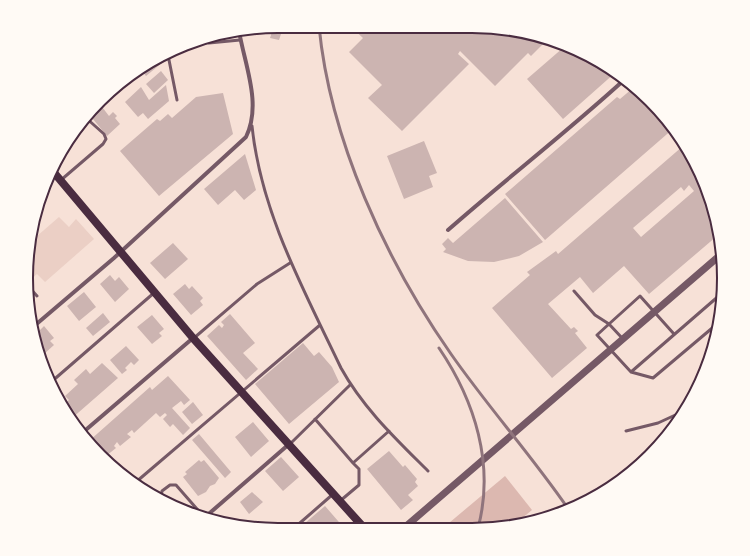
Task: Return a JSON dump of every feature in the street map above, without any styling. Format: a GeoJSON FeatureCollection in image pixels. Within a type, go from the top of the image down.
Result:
{"type":"FeatureCollection","features":[{"type":"Feature","properties":{"kind":"main road"},"geometry":{"type":"LineString","coordinates":[[56,175],[193,338],[360,523]]}},
{"type":"Feature","properties":{"kind":"street"},"geometry":{"type":"LineString","coordinates":[[37,323],[239,145],[246,137],[252,126],[254,112],[253,98],[239,36]]}},
{"type":"Feature","properties":{"kind":"street"},"geometry":{"type":"LineString","coordinates":[[448,230],[507,178],[577,122],[620,83]]}},
{"type":"Feature","properties":{"kind":"street"},"geometry":{"type":"LineString","coordinates":[[410,523],[716,259]]}},
{"type":"Feature","properties":{"kind":"street"},"geometry":{"type":"LineString","coordinates":[[86,430],[193,338]]}},
{"type":"Feature","properties":{"kind":"street"},"geometry":{"type":"LineString","coordinates":[[209,513],[288,445]]}},
{"type":"Feature","properties":{"kind":"lane"},"geometry":{"type":"LineString","coordinates":[[209,43],[240,40]]}},
{"type":"Feature","properties":{"kind":"lane"},"geometry":{"type":"LineString","coordinates":[[169,59],[177,100]]}},
{"type":"Feature","properties":{"kind":"lane"},"geometry":{"type":"LineString","coordinates":[[61,180],[103,144],[106,139],[104,134],[90,121]]}},
{"type":"Feature","properties":{"kind":"lane"},"geometry":{"type":"LineString","coordinates":[[252,126],[254,151],[263,184],[290,263],[350,385],[389,431],[428,471]]}},
{"type":"Feature","properties":{"kind":"lane"},"geometry":{"type":"LineString","coordinates":[[193,338],[258,284],[290,263]]}},
{"type":"Feature","properties":{"kind":"lane"},"geometry":{"type":"LineString","coordinates":[[574,291],[595,315],[610,324],[623,339]]}},
{"type":"Feature","properties":{"kind":"lane"},"geometry":{"type":"LineString","coordinates":[[55,378],[155,292]]}},
{"type":"Feature","properties":{"kind":"lane"},"geometry":{"type":"LineString","coordinates":[[34,293],[37,296]]}},
{"type":"Feature","properties":{"kind":"lane"},"geometry":{"type":"LineString","coordinates":[[674,334],[640,296],[597,335],[612,349],[631,372],[653,378],[711,330]]}},
{"type":"Feature","properties":{"kind":"lane"},"geometry":{"type":"LineString","coordinates":[[631,372],[716,298]]}},
{"type":"Feature","properties":{"kind":"lane"},"geometry":{"type":"LineString","coordinates":[[139,480],[320,326]]}},
{"type":"Feature","properties":{"kind":"lane"},"geometry":{"type":"LineString","coordinates":[[288,445],[350,385]]}},
{"type":"Feature","properties":{"kind":"lane"},"geometry":{"type":"LineString","coordinates":[[626,431],[658,422],[676,415]]}},
{"type":"Feature","properties":{"kind":"lane"},"geometry":{"type":"LineString","coordinates":[[315,420],[359,469],[359,485],[340,501]]}},
{"type":"Feature","properties":{"kind":"lane"},"geometry":{"type":"LineString","coordinates":[[353,463],[389,431]]}},
{"type":"Feature","properties":{"kind":"lane"},"geometry":{"type":"LineString","coordinates":[[162,494],[162,491],[170,485],[176,485],[197,509]]}},
{"type":"Feature","properties":{"kind":"lane"},"geometry":{"type":"LineString","coordinates":[[300,523],[333,494]]}},
{"type":"Feature","properties":{"kind":"shaded area"},"geometry":{"type":"Polygon","coordinates":[[[59,217],[69,227],[76,219],[94,239],[45,282],[37,274],[33,277],[37,236],[59,217]]]}},
{"type":"Feature","properties":{"kind":"shaded area"},"geometry":{"type":"Polygon","coordinates":[[[505,476],[532,510],[523,517],[504,521],[449,523],[505,476]]]}},
{"type":"Feature","properties":{"kind":"building"},"geometry":{"type":"Polygon","coordinates":[[[272,33],[281,34],[279,40],[270,38],[272,33]]]}},
{"type":"Feature","properties":{"kind":"building"},"geometry":{"type":"Polygon","coordinates":[[[358,33],[472,33],[504,35],[543,44],[531,56],[528,53],[495,86],[460,51],[458,54],[469,64],[402,131],[368,98],[382,85],[349,52],[363,38],[358,33]]]}},
{"type":"Feature","properties":{"kind":"building"},"geometry":{"type":"Polygon","coordinates":[[[561,50],[580,58],[611,76],[563,119],[527,79],[561,50]]]}},
{"type":"Feature","properties":{"kind":"building"},"geometry":{"type":"Polygon","coordinates":[[[163,62],[146,76],[144,73],[163,62]]]}},
{"type":"Feature","properties":{"kind":"building"},"geometry":{"type":"Polygon","coordinates":[[[161,71],[168,80],[154,93],[146,84],[161,71]]]}},
{"type":"Feature","properties":{"kind":"building"},"geometry":{"type":"Polygon","coordinates":[[[166,85],[169,101],[148,119],[143,113],[138,117],[125,102],[141,87],[149,100],[166,85]]]}},
{"type":"Feature","properties":{"kind":"building"},"geometry":{"type":"Polygon","coordinates":[[[630,91],[656,116],[669,133],[545,240],[505,194],[617,97],[620,99],[630,91]]]}},
{"type":"Feature","properties":{"kind":"building"},"geometry":{"type":"Polygon","coordinates":[[[223,93],[233,134],[159,196],[120,151],[157,119],[160,121],[168,114],[172,118],[196,97],[223,93]]]}},
{"type":"Feature","properties":{"kind":"building"},"geometry":{"type":"Polygon","coordinates":[[[102,108],[109,116],[113,112],[117,116],[115,118],[120,124],[107,136],[92,118],[102,108]]]}},
{"type":"Feature","properties":{"kind":"building"},"geometry":{"type":"Polygon","coordinates":[[[424,141],[437,173],[429,176],[433,187],[404,199],[387,156],[424,141]]]}},
{"type":"Feature","properties":{"kind":"building"},"geometry":{"type":"Polygon","coordinates":[[[680,149],[692,170],[704,199],[714,239],[649,294],[624,266],[593,293],[580,277],[548,304],[571,329],[574,327],[578,331],[575,333],[587,348],[552,378],[492,308],[530,275],[527,272],[556,251],[558,254],[680,149]],[[689,185],[684,191],[681,187],[633,228],[641,237],[694,191],[689,185]]]}},
{"type":"Feature","properties":{"kind":"building"},"geometry":{"type":"Polygon","coordinates":[[[245,154],[256,190],[244,200],[235,190],[218,205],[204,189],[245,154]]]}},
{"type":"Feature","properties":{"kind":"building"},"geometry":{"type":"Polygon","coordinates":[[[505,198],[543,242],[519,256],[494,262],[468,261],[443,252],[446,249],[442,244],[448,238],[453,243],[505,198]]]}},
{"type":"Feature","properties":{"kind":"building"},"geometry":{"type":"Polygon","coordinates":[[[173,243],[188,259],[165,279],[150,263],[173,243]]]}},
{"type":"Feature","properties":{"kind":"building"},"geometry":{"type":"Polygon","coordinates":[[[110,275],[115,281],[119,277],[129,289],[115,302],[100,284],[110,275]]]}},
{"type":"Feature","properties":{"kind":"building"},"geometry":{"type":"Polygon","coordinates":[[[185,284],[189,289],[192,286],[203,298],[200,301],[203,305],[191,315],[173,294],[185,284]]]}},
{"type":"Feature","properties":{"kind":"building"},"geometry":{"type":"Polygon","coordinates":[[[84,292],[96,307],[79,321],[67,306],[84,292]]]}},
{"type":"Feature","properties":{"kind":"building"},"geometry":{"type":"Polygon","coordinates":[[[103,313],[110,322],[93,336],[86,328],[103,313]]]}},
{"type":"Feature","properties":{"kind":"building"},"geometry":{"type":"Polygon","coordinates":[[[230,314],[255,343],[243,353],[258,369],[246,380],[207,336],[219,325],[222,328],[224,325],[221,322],[230,314]]]}},
{"type":"Feature","properties":{"kind":"building"},"geometry":{"type":"Polygon","coordinates":[[[152,315],[164,329],[159,333],[162,336],[152,344],[137,327],[152,315]]]}},
{"type":"Feature","properties":{"kind":"building"},"geometry":{"type":"Polygon","coordinates":[[[44,326],[54,338],[50,341],[54,345],[45,353],[41,341],[39,331],[44,326]]]}},
{"type":"Feature","properties":{"kind":"building"},"geometry":{"type":"Polygon","coordinates":[[[303,343],[314,356],[319,352],[332,367],[339,382],[289,424],[255,384],[303,343]]]}},
{"type":"Feature","properties":{"kind":"building"},"geometry":{"type":"Polygon","coordinates":[[[126,346],[139,360],[134,365],[131,362],[125,368],[127,370],[122,374],[110,360],[126,346]]]}},
{"type":"Feature","properties":{"kind":"building"},"geometry":{"type":"Polygon","coordinates":[[[102,363],[118,378],[75,415],[67,402],[69,400],[65,396],[78,384],[74,380],[86,369],[90,374],[102,363]]]}},
{"type":"Feature","properties":{"kind":"building"},"geometry":{"type":"Polygon","coordinates":[[[168,376],[190,400],[184,405],[181,401],[172,408],[190,428],[183,435],[173,424],[170,427],[163,419],[167,415],[165,413],[160,417],[156,413],[134,433],[132,430],[127,434],[131,437],[120,446],[117,442],[114,446],[116,448],[108,454],[92,438],[150,387],[152,390],[168,376]]]}},
{"type":"Feature","properties":{"kind":"building"},"geometry":{"type":"Polygon","coordinates":[[[193,402],[203,415],[192,424],[182,412],[193,402]]]}},
{"type":"Feature","properties":{"kind":"building"},"geometry":{"type":"Polygon","coordinates":[[[253,422],[269,441],[251,457],[235,437],[253,422]]]}},
{"type":"Feature","properties":{"kind":"building"},"geometry":{"type":"Polygon","coordinates":[[[199,434],[231,472],[225,478],[192,440],[199,434]]]}},
{"type":"Feature","properties":{"kind":"building"},"geometry":{"type":"Polygon","coordinates":[[[389,451],[403,467],[405,465],[417,479],[415,482],[418,486],[408,495],[413,500],[401,510],[367,469],[389,451]]]}},
{"type":"Feature","properties":{"kind":"building"},"geometry":{"type":"Polygon","coordinates":[[[281,457],[299,477],[283,491],[265,471],[281,457]]]}},
{"type":"Feature","properties":{"kind":"building"},"geometry":{"type":"Polygon","coordinates":[[[199,460],[201,462],[204,460],[219,478],[206,492],[198,496],[183,477],[187,474],[185,472],[199,460]]]}},
{"type":"Feature","properties":{"kind":"building"},"geometry":{"type":"Polygon","coordinates":[[[252,492],[263,502],[249,514],[240,502],[252,492]]]}},
{"type":"Feature","properties":{"kind":"building"},"geometry":{"type":"Polygon","coordinates":[[[325,506],[340,523],[305,523],[325,506]]]}},
{"type":"Feature","properties":{"kind":"railway"},"geometry":{"type":"LineString","coordinates":[[320,33],[325,69],[335,112],[348,155],[365,198],[404,280],[451,354],[565,504]]}},
{"type":"Feature","properties":{"kind":"railway"},"geometry":{"type":"LineString","coordinates":[[439,348],[452,368],[463,390],[472,412],[478,434],[483,457],[484,481],[483,504],[479,523]]}}]}
